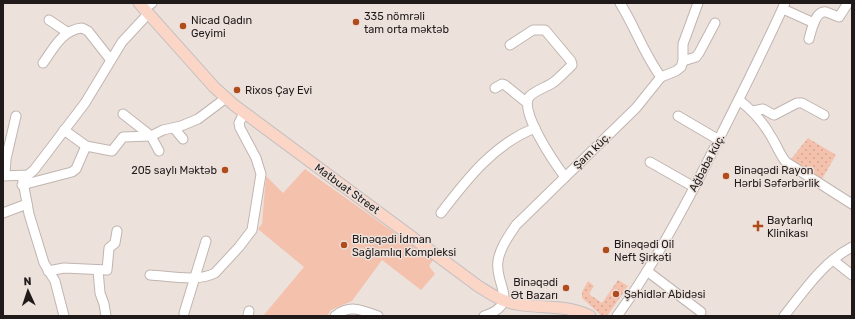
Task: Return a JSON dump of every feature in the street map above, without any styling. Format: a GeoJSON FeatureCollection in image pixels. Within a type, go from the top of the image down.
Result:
{"type":"FeatureCollection","features":[{"type":"Feature","properties":{"kind":"main road","name":"Matbuat Street"},"geometry":{"type":"LineString","coordinates":[[146,7],[226,98],[244,113],[478,286],[503,301],[527,306],[559,306],[590,316]]}},
{"type":"Feature","properties":{"kind":"street"},"geometry":{"type":"LineString","coordinates":[[620,3],[635,28],[647,56],[661,77],[676,71],[680,67],[683,61],[683,44],[698,3]]}},
{"type":"Feature","properties":{"kind":"street"},"geometry":{"type":"LineString","coordinates":[[809,39],[814,22],[822,12],[839,17],[848,3]]}},
{"type":"Feature","properties":{"kind":"street"},"geometry":{"type":"LineString","coordinates":[[784,6],[814,22]]}},
{"type":"Feature","properties":{"kind":"street","name":"Ağbaba küç."},"geometry":{"type":"LineString","coordinates":[[616,316],[647,271],[678,218],[739,100],[784,6]]}},
{"type":"Feature","properties":{"kind":"street"},"geometry":{"type":"LineString","coordinates":[[16,116],[6,159],[4,175],[22,176],[28,175],[34,170],[94,90],[110,59],[146,7]]}},
{"type":"Feature","properties":{"kind":"street"},"geometry":{"type":"LineString","coordinates":[[49,20],[67,32]]}},
{"type":"Feature","properties":{"kind":"street"},"geometry":{"type":"LineString","coordinates":[[683,61],[696,57],[715,23]]}},
{"type":"Feature","properties":{"kind":"street"},"geometry":{"type":"LineString","coordinates":[[43,63],[60,38],[67,32],[82,28],[88,31],[110,59]]}},
{"type":"Feature","properties":{"kind":"street"},"geometry":{"type":"LineString","coordinates":[[510,45],[534,30],[545,30],[571,61],[572,65],[554,82],[530,96],[526,102]]}},
{"type":"Feature","properties":{"kind":"street","name":"Şam küç."},"geometry":{"type":"LineString","coordinates":[[503,301],[505,293],[498,273],[498,263],[505,241],[525,215],[636,108],[661,77]]}},
{"type":"Feature","properties":{"kind":"street"},"geometry":{"type":"LineString","coordinates":[[495,88],[505,84],[526,102],[534,128],[556,165],[566,177]]}},
{"type":"Feature","properties":{"kind":"street"},"geometry":{"type":"LineString","coordinates":[[64,130],[86,146],[112,151],[123,137],[150,136],[163,130],[174,128],[198,119],[226,98]]}},
{"type":"Feature","properties":{"kind":"street"},"geometry":{"type":"LineString","coordinates":[[739,100],[753,111],[771,136],[781,156],[786,162],[852,204]]}},
{"type":"Feature","properties":{"kind":"street"},"geometry":{"type":"LineString","coordinates":[[753,111],[763,109],[774,115],[797,103],[802,103],[824,115]]}},
{"type":"Feature","properties":{"kind":"street"},"geometry":{"type":"LineString","coordinates":[[150,275],[196,278],[209,276],[215,273],[239,247],[252,230],[261,174],[256,158],[240,128],[239,123],[244,113]]}},
{"type":"Feature","properties":{"kind":"street"},"geometry":{"type":"LineString","coordinates":[[123,114],[150,136],[159,152]]}},
{"type":"Feature","properties":{"kind":"street"},"geometry":{"type":"LineString","coordinates":[[678,116],[719,140]]}},
{"type":"Feature","properties":{"kind":"street"},"geometry":{"type":"LineString","coordinates":[[174,128],[183,139]]}},
{"type":"Feature","properties":{"kind":"street"},"geometry":{"type":"LineString","coordinates":[[441,213],[463,185],[506,142],[518,134],[534,128]]}},
{"type":"Feature","properties":{"kind":"street"},"geometry":{"type":"LineString","coordinates":[[22,185],[72,172],[76,169],[86,146]]}},
{"type":"Feature","properties":{"kind":"street"},"geometry":{"type":"LineString","coordinates":[[650,162],[694,187]]}},
{"type":"Feature","properties":{"kind":"street"},"geometry":{"type":"LineString","coordinates":[[22,176],[22,185],[26,204],[44,263],[55,281],[64,316]]}},
{"type":"Feature","properties":{"kind":"street"},"geometry":{"type":"LineString","coordinates":[[3,213],[26,204]]}},
{"type":"Feature","properties":{"kind":"street"},"geometry":{"type":"LineString","coordinates":[[48,271],[64,268],[105,271],[109,269],[109,248],[115,243],[117,231]]}},
{"type":"Feature","properties":{"kind":"street"},"geometry":{"type":"LineString","coordinates":[[184,313],[196,278],[206,241]]}},
{"type":"Feature","properties":{"kind":"street"},"geometry":{"type":"LineString","coordinates":[[784,316],[813,280],[833,260],[852,247]]}},
{"type":"Feature","properties":{"kind":"street"},"geometry":{"type":"LineString","coordinates":[[833,260],[852,276]]}},
{"type":"Feature","properties":{"kind":"street"},"geometry":{"type":"LineString","coordinates":[[98,270],[100,293],[106,316]]}},
{"type":"Feature","properties":{"kind":"street"},"geometry":{"type":"LineString","coordinates":[[647,271],[700,312]]}},
{"type":"Feature","properties":{"kind":"street"},"geometry":{"type":"LineString","coordinates":[[484,316],[496,310],[503,301]]}},
{"type":"Feature","properties":{"kind":"street"},"geometry":{"type":"LineString","coordinates":[[336,316],[345,309],[355,308],[378,316]]}},
{"type":"Feature","properties":{"kind":"shaded area"},"geometry":{"type":"Polygon","coordinates":[[[808,138],[836,155],[822,179],[791,159],[808,138]]]}},
{"type":"Feature","properties":{"kind":"shaded area","name":"Binəqədi İdman Sağlamlıq Kompleksi"},"geometry":{"type":"Polygon","coordinates":[[[305,169],[433,260],[429,266],[435,274],[421,290],[382,260],[352,301],[331,310],[327,316],[263,316],[304,267],[258,229],[262,224],[266,176],[283,193],[305,169]]]}},
{"type":"Feature","properties":{"kind":"shaded area"},"geometry":{"type":"Polygon","coordinates":[[[618,280],[628,286],[607,316],[602,316],[582,298],[582,292],[588,281],[594,286],[589,294],[602,303],[618,280]]]}},
{"type":"Feature","properties":{"kind":"place","name":"335 nömrəli tam orta məktəb"},"geometry":{"type":"Point","coordinates":[356,22]}},
{"type":"Feature","properties":{"kind":"place","name":"Nicad Qadın Geyimi"},"geometry":{"type":"Point","coordinates":[183,26]}},
{"type":"Feature","properties":{"kind":"place","name":"Rixos Çay Evi"},"geometry":{"type":"Point","coordinates":[237,90]}},
{"type":"Feature","properties":{"kind":"place","name":"205 saylı Məktəb"},"geometry":{"type":"Point","coordinates":[225,170]}},
{"type":"Feature","properties":{"kind":"place","name":"Binəqədi Rayon Hərbi Səfərbərlik"},"geometry":{"type":"Point","coordinates":[726,176]}},
{"type":"Feature","properties":{"kind":"place","name":"Baytarlıq Klinikası"},"geometry":{"type":"Point","coordinates":[758,226]}},
{"type":"Feature","properties":{"kind":"place","name":"Binəqədi İdman Sağlamlıq Kompleksi"},"geometry":{"type":"Point","coordinates":[344,245]}},
{"type":"Feature","properties":{"kind":"place","name":"Binəqədi Oil Neft Şirkəti"},"geometry":{"type":"Point","coordinates":[606,250]}},
{"type":"Feature","properties":{"kind":"place","name":"Binəqədi Ət Bazarı"},"geometry":{"type":"Point","coordinates":[566,288]}},
{"type":"Feature","properties":{"kind":"place","name":"Şəhidlər Abidəsi"},"geometry":{"type":"Point","coordinates":[616,294]}}]}
